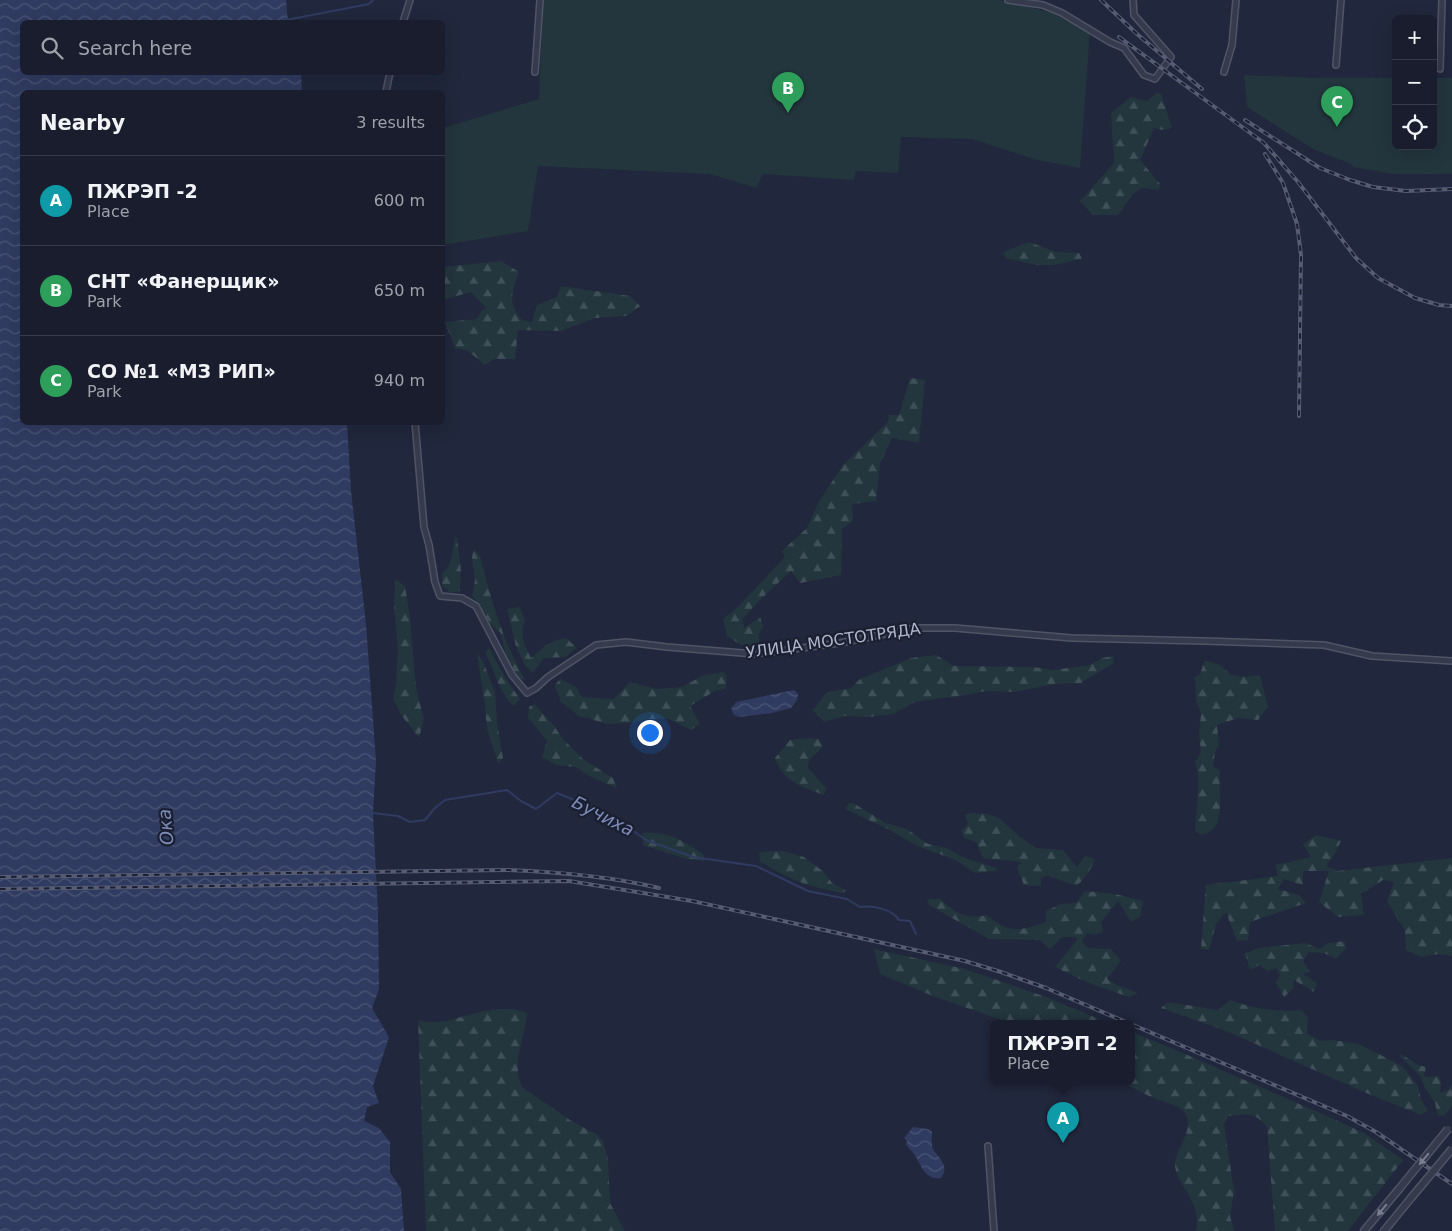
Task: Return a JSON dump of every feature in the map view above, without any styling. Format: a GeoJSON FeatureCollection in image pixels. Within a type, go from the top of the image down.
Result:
{"type":"FeatureCollection","features":[{"type":"Feature","properties":{"kind":"street"},"geometry":{"type":"LineString","coordinates":[[404,20],[410,0]]}},
{"type":"Feature","properties":{"kind":"street"},"geometry":{"type":"LineString","coordinates":[[535,72],[540,0]]}},
{"type":"Feature","properties":{"kind":"street"},"geometry":{"type":"LineString","coordinates":[[1008,0],[1044,5],[1062,13],[1110,42],[1124,48],[1144,75],[1154,79],[1171,57],[1134,15],[1133,0]]}},
{"type":"Feature","properties":{"kind":"street"},"geometry":{"type":"LineString","coordinates":[[1224,72],[1232,45],[1236,0]]}},
{"type":"Feature","properties":{"kind":"street"},"geometry":{"type":"LineString","coordinates":[[1336,66],[1340,0]]}},
{"type":"Feature","properties":{"kind":"street"},"geometry":{"type":"LineString","coordinates":[[1440,68],[1442,0]]}},
{"type":"Feature","properties":{"kind":"street"},"geometry":{"type":"LineString","coordinates":[[386,90],[389,75]]}},
{"type":"Feature","properties":{"kind":"street","name":"УЛИЦА МОСТОТРЯДА"},"geometry":{"type":"LineString","coordinates":[[416,425],[424,528],[429,545],[434,582],[440,596],[462,598],[476,606],[512,675],[528,693],[548,677],[596,645],[626,642],[755,654],[840,643],[915,628],[962,628],[1064,638],[1204,640],[1324,645],[1372,656],[1452,661]]}},
{"type":"Feature","properties":{"kind":"street"},"geometry":{"type":"LineString","coordinates":[[1364,1231],[1450,1127]]}},
{"type":"Feature","properties":{"kind":"street"},"geometry":{"type":"LineString","coordinates":[[988,1146],[994,1231]]}},
{"type":"Feature","properties":{"kind":"street"},"geometry":{"type":"LineString","coordinates":[[1384,1231],[1452,1149]]}},
{"type":"Feature","properties":{"kind":"green space"},"geometry":{"type":"Polygon","coordinates":[[[543,0],[999,0],[1049,12],[1090,32],[1080,168],[1037,160],[972,139],[901,137],[898,173],[856,171],[854,180],[763,174],[756,188],[710,174],[538,166],[528,231],[445,245],[445,127],[539,99],[543,0]]]}},
{"type":"Feature","properties":{"kind":"green space"},"geometry":{"type":"Polygon","coordinates":[[[1244,75],[1317,78],[1392,78],[1392,150],[1437,150],[1437,78],[1452,78],[1452,174],[1392,174],[1353,167],[1351,164],[1313,149],[1247,107],[1244,75]]]}},
{"type":"Feature","properties":{"kind":"green space"},"geometry":{"type":"Polygon","coordinates":[[[1156,93],[1161,93],[1172,128],[1163,130],[1154,128],[1140,160],[1160,184],[1159,190],[1142,188],[1133,194],[1118,215],[1093,215],[1080,201],[1114,163],[1111,113],[1131,97],[1147,101],[1156,93]]]}},
{"type":"Feature","properties":{"kind":"green space"},"geometry":{"type":"Polygon","coordinates":[[[1029,242],[1056,252],[1079,253],[1082,259],[1054,265],[1036,265],[1006,258],[1003,252],[1029,242]]]}},
{"type":"Feature","properties":{"kind":"green space"},"geometry":{"type":"Polygon","coordinates":[[[501,261],[519,272],[512,297],[514,308],[522,320],[532,322],[537,305],[557,297],[561,286],[630,296],[640,306],[627,316],[595,318],[561,331],[518,330],[515,359],[494,359],[485,365],[468,351],[455,348],[445,322],[477,319],[482,310],[486,308],[471,292],[445,299],[445,267],[501,261]]]}},
{"type":"Feature","properties":{"kind":"green space"},"geometry":{"type":"Polygon","coordinates":[[[910,378],[925,380],[919,443],[892,438],[880,464],[876,501],[852,504],[853,521],[842,529],[841,575],[800,583],[791,571],[743,618],[744,628],[760,617],[763,626],[759,634],[759,645],[744,647],[727,636],[723,619],[737,608],[785,557],[782,551],[807,528],[820,500],[843,465],[888,422],[889,415],[899,415],[910,378]]]}},
{"type":"Feature","properties":{"kind":"green space"},"geometry":{"type":"Polygon","coordinates":[[[455,537],[457,538],[461,570],[460,591],[451,593],[442,586],[442,573],[448,567],[452,556],[455,537]]]}},
{"type":"Feature","properties":{"kind":"green space"},"geometry":{"type":"Polygon","coordinates":[[[474,549],[480,556],[493,604],[510,651],[525,680],[518,678],[507,659],[500,632],[491,625],[472,596],[475,580],[472,557],[474,549]]]}},
{"type":"Feature","properties":{"kind":"green space"},"geometry":{"type":"Polygon","coordinates":[[[395,579],[405,586],[410,619],[416,688],[424,719],[419,738],[402,716],[393,699],[398,649],[394,607],[395,579]]]}},
{"type":"Feature","properties":{"kind":"green space"},"geometry":{"type":"Polygon","coordinates":[[[520,607],[525,621],[523,626],[524,640],[531,658],[550,643],[566,638],[577,648],[565,657],[544,658],[533,673],[524,664],[516,646],[507,609],[520,607]]]}},
{"type":"Feature","properties":{"kind":"green space"},"geometry":{"type":"Polygon","coordinates":[[[489,648],[520,699],[514,706],[500,688],[485,653],[489,648]]]}},
{"type":"Feature","properties":{"kind":"green space"},"geometry":{"type":"Polygon","coordinates":[[[477,652],[495,692],[497,722],[503,758],[498,763],[487,729],[477,652]]]}},
{"type":"Feature","properties":{"kind":"green space"},"geometry":{"type":"Polygon","coordinates":[[[936,655],[954,666],[1033,667],[1053,670],[1090,665],[1102,658],[1113,656],[1114,663],[1081,683],[1055,684],[1014,692],[986,691],[915,702],[893,714],[869,717],[845,716],[824,722],[813,710],[827,692],[851,688],[860,679],[911,658],[936,655]]]}},
{"type":"Feature","properties":{"kind":"green space"},"geometry":{"type":"Polygon","coordinates":[[[1205,660],[1220,665],[1232,675],[1246,677],[1260,675],[1268,707],[1258,720],[1238,718],[1217,725],[1219,746],[1215,752],[1213,766],[1220,771],[1220,811],[1216,825],[1212,830],[1201,835],[1195,831],[1198,777],[1195,762],[1201,752],[1199,734],[1201,714],[1196,700],[1195,677],[1200,674],[1205,660]]]}},
{"type":"Feature","properties":{"kind":"green space"},"geometry":{"type":"Polygon","coordinates":[[[725,672],[727,680],[725,689],[715,691],[690,706],[700,724],[691,730],[669,719],[649,719],[630,723],[606,724],[580,717],[561,702],[555,685],[560,679],[576,687],[582,697],[614,699],[630,682],[656,689],[682,687],[704,675],[725,672]]]}},
{"type":"Feature","properties":{"kind":"green space"},"geometry":{"type":"Polygon","coordinates":[[[534,704],[551,722],[563,739],[584,760],[613,778],[617,788],[589,776],[576,767],[556,765],[542,757],[547,741],[528,718],[529,707],[534,704]]]}},
{"type":"Feature","properties":{"kind":"green space"},"geometry":{"type":"Polygon","coordinates":[[[819,739],[823,747],[809,760],[808,768],[826,788],[824,795],[801,786],[788,778],[775,758],[790,740],[819,739]]]}},
{"type":"Feature","properties":{"kind":"green space"},"geometry":{"type":"Polygon","coordinates":[[[849,803],[853,803],[886,823],[907,829],[928,844],[947,848],[964,858],[997,868],[996,871],[976,873],[953,859],[917,846],[888,829],[845,809],[849,803]]]}},
{"type":"Feature","properties":{"kind":"green space"},"geometry":{"type":"Polygon","coordinates":[[[971,813],[987,814],[999,818],[1020,837],[1036,848],[1063,850],[1077,867],[1085,856],[1095,859],[1089,872],[1077,886],[1048,876],[1041,878],[1041,886],[1024,885],[1017,868],[1021,862],[983,858],[976,842],[964,838],[962,831],[968,824],[965,815],[971,813]]]}},
{"type":"Feature","properties":{"kind":"green space"},"geometry":{"type":"Polygon","coordinates":[[[643,833],[660,833],[675,837],[703,854],[705,861],[687,859],[643,845],[643,833]]]}},
{"type":"Feature","properties":{"kind":"green space"},"geometry":{"type":"Polygon","coordinates":[[[1316,835],[1341,841],[1326,866],[1337,871],[1452,858],[1452,956],[1438,954],[1421,957],[1406,950],[1405,931],[1387,901],[1394,882],[1383,880],[1361,894],[1364,915],[1338,917],[1319,902],[1329,871],[1303,871],[1303,885],[1284,879],[1278,889],[1299,895],[1306,903],[1250,922],[1248,940],[1237,941],[1226,912],[1216,924],[1209,950],[1201,949],[1206,885],[1278,876],[1275,865],[1311,857],[1303,844],[1316,835]]]}},
{"type":"Feature","properties":{"kind":"green space"},"geometry":{"type":"Polygon","coordinates":[[[782,851],[804,857],[824,872],[832,883],[846,890],[843,893],[810,885],[790,878],[760,861],[759,852],[782,851]]]}},
{"type":"Feature","properties":{"kind":"green space"},"geometry":{"type":"Polygon","coordinates":[[[1085,891],[1115,894],[1143,901],[1140,917],[1131,922],[1118,901],[1101,922],[1103,932],[1093,935],[1087,933],[1082,942],[1089,948],[1111,949],[1121,961],[1107,979],[1138,993],[1129,997],[1086,982],[1055,967],[1077,940],[1075,937],[1062,937],[1050,949],[1040,940],[989,939],[929,905],[927,899],[940,899],[951,908],[967,916],[987,915],[1008,928],[1022,929],[1046,922],[1046,911],[1061,904],[1076,903],[1085,891]]]}},
{"type":"Feature","properties":{"kind":"green space"},"geometry":{"type":"Polygon","coordinates":[[[1345,941],[1346,948],[1336,959],[1324,953],[1309,952],[1303,961],[1310,972],[1303,974],[1317,983],[1314,992],[1294,980],[1293,989],[1284,997],[1276,983],[1280,975],[1276,968],[1268,971],[1259,965],[1250,970],[1245,953],[1259,948],[1305,943],[1320,949],[1328,943],[1345,941]]]}},
{"type":"Feature","properties":{"kind":"green space"},"geometry":{"type":"Polygon","coordinates":[[[874,949],[965,969],[1046,997],[1101,1020],[1002,1020],[933,996],[880,974],[874,949]]]}},
{"type":"Feature","properties":{"kind":"green space"},"geometry":{"type":"Polygon","coordinates":[[[1230,1000],[1247,1006],[1265,1009],[1283,1011],[1302,1010],[1308,1018],[1307,1034],[1322,1041],[1333,1040],[1359,1044],[1402,1066],[1418,1086],[1421,1100],[1428,1110],[1421,1115],[1226,1031],[1161,1008],[1168,1002],[1218,1010],[1230,1000]]]}},
{"type":"Feature","properties":{"kind":"green space"},"geometry":{"type":"Polygon","coordinates":[[[499,1009],[514,1009],[527,1013],[518,1060],[519,1078],[522,1087],[570,1120],[599,1136],[603,1142],[608,1158],[610,1203],[625,1231],[426,1231],[418,1020],[441,1022],[499,1009]]]}},
{"type":"Feature","properties":{"kind":"green space"},"geometry":{"type":"Polygon","coordinates":[[[1135,1033],[1364,1133],[1403,1160],[1348,1231],[1275,1231],[1267,1127],[1254,1116],[1245,1114],[1228,1116],[1224,1124],[1234,1191],[1230,1216],[1234,1231],[1196,1231],[1196,1211],[1179,1178],[1175,1163],[1188,1128],[1186,1115],[1178,1107],[1127,1085],[1135,1085],[1135,1033]]]}},
{"type":"Feature","properties":{"kind":"green space"},"geometry":{"type":"Polygon","coordinates":[[[1401,1054],[1418,1065],[1426,1067],[1424,1076],[1439,1076],[1441,1083],[1440,1093],[1449,1090],[1452,1083],[1452,1106],[1445,1115],[1438,1116],[1435,1103],[1420,1076],[1400,1056],[1401,1054]]]}},
{"type":"Feature","properties":{"kind":"water","name":"Ока"},"geometry":{"type":"Polygon","coordinates":[[[0,0],[286,0],[288,20],[20,20],[20,75],[301,75],[302,90],[20,90],[20,425],[347,425],[351,491],[366,624],[376,761],[373,813],[378,913],[379,989],[372,1008],[389,1037],[373,1086],[379,1103],[367,1107],[364,1121],[379,1128],[390,1142],[390,1172],[401,1189],[404,1231],[0,1231],[0,0]]]}},
{"type":"Feature","properties":{"kind":"water"},"geometry":{"type":"Polygon","coordinates":[[[794,690],[798,694],[797,700],[791,708],[772,713],[739,717],[734,715],[731,709],[736,702],[794,690]]]}},
{"type":"Feature","properties":{"kind":"water"},"geometry":{"type":"Polygon","coordinates":[[[913,1127],[928,1129],[932,1132],[932,1147],[944,1166],[941,1178],[928,1175],[906,1144],[907,1141],[904,1138],[913,1127]]]}},
{"type":"Feature","properties":{"kind":"waterway"},"geometry":{"type":"LineString","coordinates":[[286,20],[369,4],[373,0]]}},
{"type":"Feature","properties":{"kind":"waterway","name":"Бучиха"},"geometry":{"type":"LineString","coordinates":[[373,813],[398,816],[410,822],[425,820],[445,800],[507,790],[521,801],[536,809],[557,793],[621,822],[646,840],[693,857],[756,866],[808,891],[847,899],[860,907],[887,911],[899,920],[910,921],[916,934]]}},
{"type":"Feature","properties":{"kind":"railway"},"geometry":{"type":"LineString","coordinates":[[1101,0],[1137,34],[1202,89]]}},
{"type":"Feature","properties":{"kind":"railway"},"geometry":{"type":"LineString","coordinates":[[1119,37],[1264,143],[1298,182],[1356,258],[1378,278],[1415,298],[1439,305],[1452,306]]}},
{"type":"Feature","properties":{"kind":"railway"},"geometry":{"type":"LineString","coordinates":[[1245,120],[1320,168],[1350,180],[1373,187],[1406,191],[1452,189]]}},
{"type":"Feature","properties":{"kind":"railway"},"geometry":{"type":"LineString","coordinates":[[1265,154],[1283,183],[1297,224],[1301,255],[1299,416]]}},
{"type":"Feature","properties":{"kind":"railway"},"geometry":{"type":"LineString","coordinates":[[0,877],[507,870],[583,875],[659,888]]}},
{"type":"Feature","properties":{"kind":"railway"},"geometry":{"type":"LineString","coordinates":[[0,889],[569,881],[692,901],[965,961],[1046,988],[1121,1020]]}},
{"type":"Feature","properties":{"kind":"railway"},"geometry":{"type":"LineString","coordinates":[[1135,1026],[1347,1116],[1376,1132],[1452,1184]]}},
{"type":"Feature","properties":{"kind":"place","name":"СНТ «Фанерщик»"},"geometry":{"type":"Point","coordinates":[788,113]}},
{"type":"Feature","properties":{"kind":"place","name":"СО №1 «МЗ РИП»"},"geometry":{"type":"Point","coordinates":[1337,127]}},
{"type":"Feature","properties":{"kind":"place","name":"ПЖРЭП -2"},"geometry":{"type":"Point","coordinates":[1063,1143]}}]}
